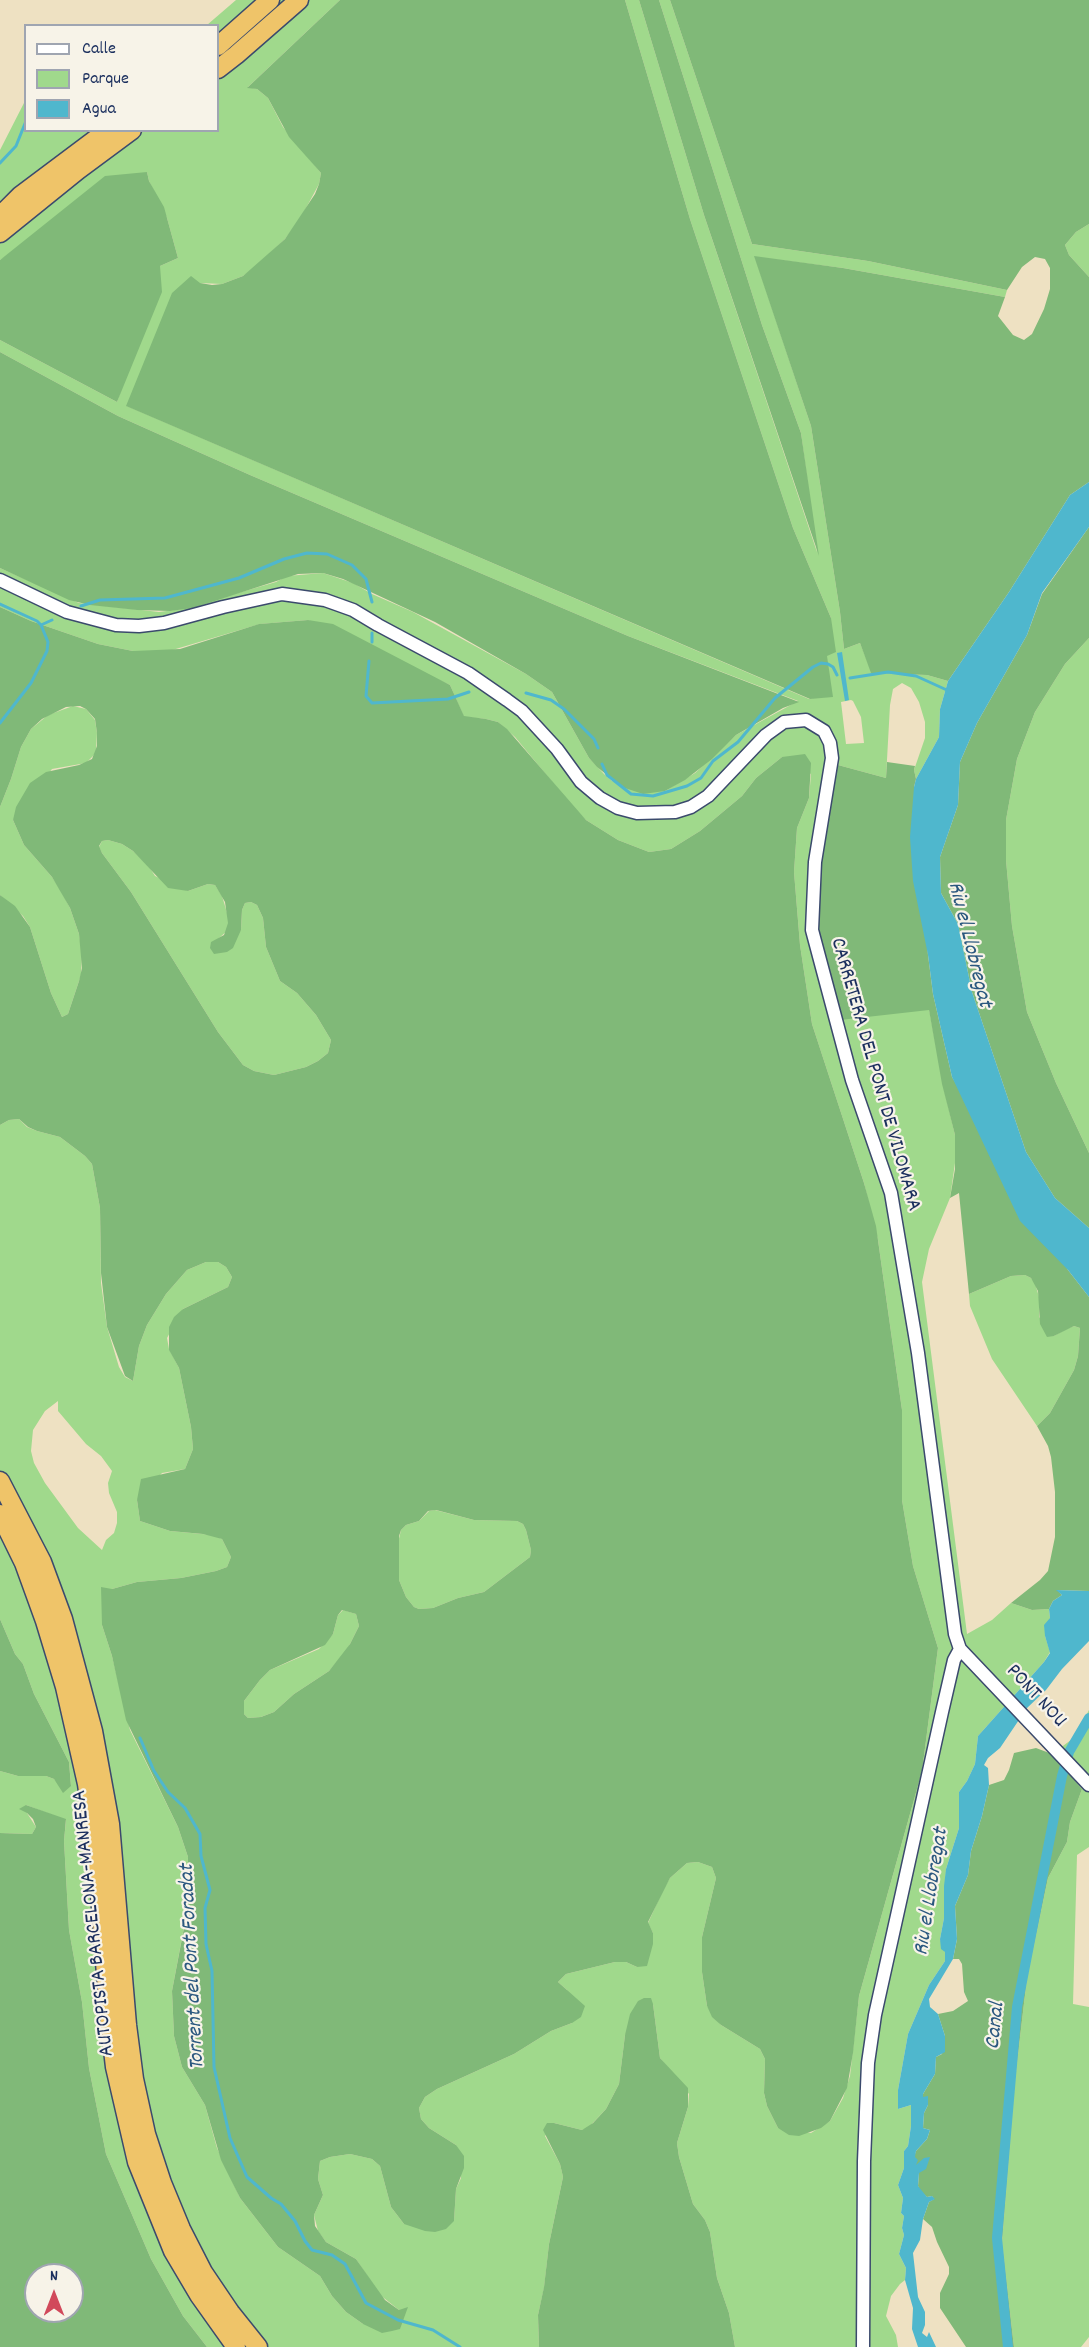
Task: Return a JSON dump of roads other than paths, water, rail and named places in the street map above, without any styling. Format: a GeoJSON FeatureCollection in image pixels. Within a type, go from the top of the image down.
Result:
{"type":"FeatureCollection","features":[{"type":"Feature","properties":{"kind":"highway"},"geometry":{"type":"LineString","coordinates":[[219,45],[270,0]]}},
{"type":"Feature","properties":{"kind":"highway"},"geometry":{"type":"LineString","coordinates":[[219,68],[298,0]]}},
{"type":"Feature","properties":{"kind":"highway"},"geometry":{"type":"LineString","coordinates":[[0,216],[20,196],[105,132]]}},
{"type":"Feature","properties":{"kind":"highway"},"geometry":{"type":"LineString","coordinates":[[0,233],[129,132]]}},
{"type":"Feature","properties":{"kind":"highway","name":"AUTOPISTA BARCELONA-MANRESA"},"geometry":{"type":"LineString","coordinates":[[0,1481],[42,1562],[63,1619],[93,1731],[110,1824],[129,2036],[134,2079],[146,2134],[162,2183],[181,2229],[203,2272],[230,2312],[258,2347]]}},
{"type":"Feature","properties":{"kind":"highway","name":"AUTOPISTA BARCELONA-MANRESA"},"geometry":{"type":"LineString","coordinates":[[0,1515],[24,1563],[45,1621],[65,1687],[85,1774],[97,1855],[115,2067],[137,2162],[173,2251],[199,2295],[236,2347]]}},
{"type":"Feature","properties":{"kind":"street","name":"CARRETERA DEL PONT DE VILOMARA"},"geometry":{"type":"LineString","coordinates":[[0,580],[67,612],[116,626],[164,623],[223,606],[282,594],[325,600],[353,610],[468,674],[507,700],[522,711],[557,749],[580,782],[600,798],[618,808],[637,813],[665,813],[691,807],[708,796],[766,735],[784,722],[806,720],[824,731],[830,743],[832,758],[815,862],[812,930],[852,1080],[891,1193],[918,1353],[951,1619],[963,1651]]}},
{"type":"Feature","properties":{"kind":"street","name":"PONT NOU"},"geometry":{"type":"LineString","coordinates":[[963,1651],[1089,1785]]}},
{"type":"Feature","properties":{"kind":"street"},"geometry":{"type":"LineString","coordinates":[[863,2347],[865,2131],[868,2063],[875,2015],[942,1712],[954,1660],[963,1651]]}},
{"type":"Feature","properties":{"kind":"water"},"geometry":{"type":"Polygon","coordinates":[[[1089,482],[1089,527],[1042,593],[1027,635],[977,723],[960,762],[958,805],[940,857],[941,893],[958,924],[972,992],[1026,1152],[1055,1198],[1089,1228],[1089,1297],[1068,1270],[1020,1221],[952,1077],[933,994],[928,955],[913,881],[910,837],[914,787],[939,737],[940,709],[948,681],[1009,592],[1070,495],[1089,482]]]}},
{"type":"Feature","properties":{"kind":"water"},"geometry":{"type":"Polygon","coordinates":[[[842,652],[849,700],[845,701],[837,653],[842,652]]]}},
{"type":"Feature","properties":{"kind":"water"},"geometry":{"type":"Polygon","coordinates":[[[1056,1590],[1089,1591],[1089,1641],[1027,1708],[1000,1748],[988,1758],[984,1765],[988,1768],[989,1785],[971,1851],[968,1875],[955,1906],[957,1939],[953,1959],[929,1999],[930,2007],[938,2014],[945,2036],[945,2052],[936,2057],[935,2074],[923,2094],[923,2097],[928,2096],[928,2105],[924,2113],[923,2128],[930,2130],[927,2139],[916,2151],[915,2157],[918,2160],[916,2165],[924,2158],[930,2157],[926,2169],[919,2173],[918,2186],[927,2197],[932,2196],[935,2199],[929,2202],[923,2219],[920,2240],[913,2253],[918,2297],[925,2312],[925,2325],[922,2333],[927,2337],[929,2332],[936,2347],[918,2347],[912,2329],[913,2308],[905,2280],[906,2268],[899,2254],[904,2235],[902,2228],[904,2216],[901,2213],[903,2198],[898,2185],[904,2168],[904,2151],[908,2146],[911,2105],[898,2109],[898,2090],[908,2034],[929,1985],[945,1961],[945,1952],[941,1949],[940,1939],[944,1918],[944,1886],[946,1869],[959,1828],[959,1792],[975,1764],[978,1736],[1050,1653],[1044,1625],[1050,1618],[1049,1609],[1053,1601],[1062,1595],[1056,1590]]]}},
{"type":"Feature","properties":{"kind":"waterway"},"geometry":{"type":"LineString","coordinates":[[0,163],[16,146],[24,126]]}},
{"type":"Feature","properties":{"kind":"waterway"},"geometry":{"type":"LineString","coordinates":[[81,606],[100,600],[165,598],[239,578],[284,559],[307,553],[327,554],[352,565],[366,579],[372,602]]}},
{"type":"Feature","properties":{"kind":"waterway"},"geometry":{"type":"LineString","coordinates":[[0,604],[37,621],[48,642],[47,651],[31,683],[0,723]]}},
{"type":"Feature","properties":{"kind":"waterway"},"geometry":{"type":"LineString","coordinates":[[41,625],[52,620]]}},
{"type":"Feature","properties":{"kind":"waterway"},"geometry":{"type":"LineString","coordinates":[[372,633],[372,642]]}},
{"type":"Feature","properties":{"kind":"waterway"},"geometry":{"type":"LineString","coordinates":[[369,661],[366,696],[372,703],[448,699],[469,692]]}},
{"type":"Feature","properties":{"kind":"waterway"},"geometry":{"type":"LineString","coordinates":[[602,764],[607,775],[631,794],[653,796],[687,786],[701,778],[713,761],[738,742],[775,698],[813,667],[821,663],[828,664],[833,667],[837,675]]}},
{"type":"Feature","properties":{"kind":"waterway"},"geometry":{"type":"LineString","coordinates":[[850,678],[888,672],[916,676],[949,691]]}},
{"type":"Feature","properties":{"kind":"waterway"},"geometry":{"type":"LineString","coordinates":[[526,693],[551,700],[564,709],[594,739],[598,748]]}},
{"type":"Feature","properties":{"kind":"waterway","name":"Canal"},"geometry":{"type":"LineString","coordinates":[[1008,2347],[997,2238],[1017,2007],[1062,1776],[1069,1752],[1089,1718]]}},
{"type":"Feature","properties":{"kind":"waterway","name":"Torrent del Pont Foradat"},"geometry":{"type":"LineString","coordinates":[[140,1738],[154,1771],[168,1792],[185,1808],[200,1834],[201,1856],[210,1890],[205,1908],[206,1944],[212,1971],[214,2067],[230,2138],[247,2177],[281,2204],[295,2221],[312,2250],[332,2255],[345,2264],[366,2303],[398,2320],[433,2330],[460,2347]]}},
{"type":"Feature","properties":{"kind":"water label","name":"Riu el Llobregat"},"geometry":{"type":"Point","coordinates":[968,945]}},
{"type":"Feature","properties":{"kind":"water label","name":"Riu el Llobregat"},"geometry":{"type":"Point","coordinates":[933,1892]}}]}
